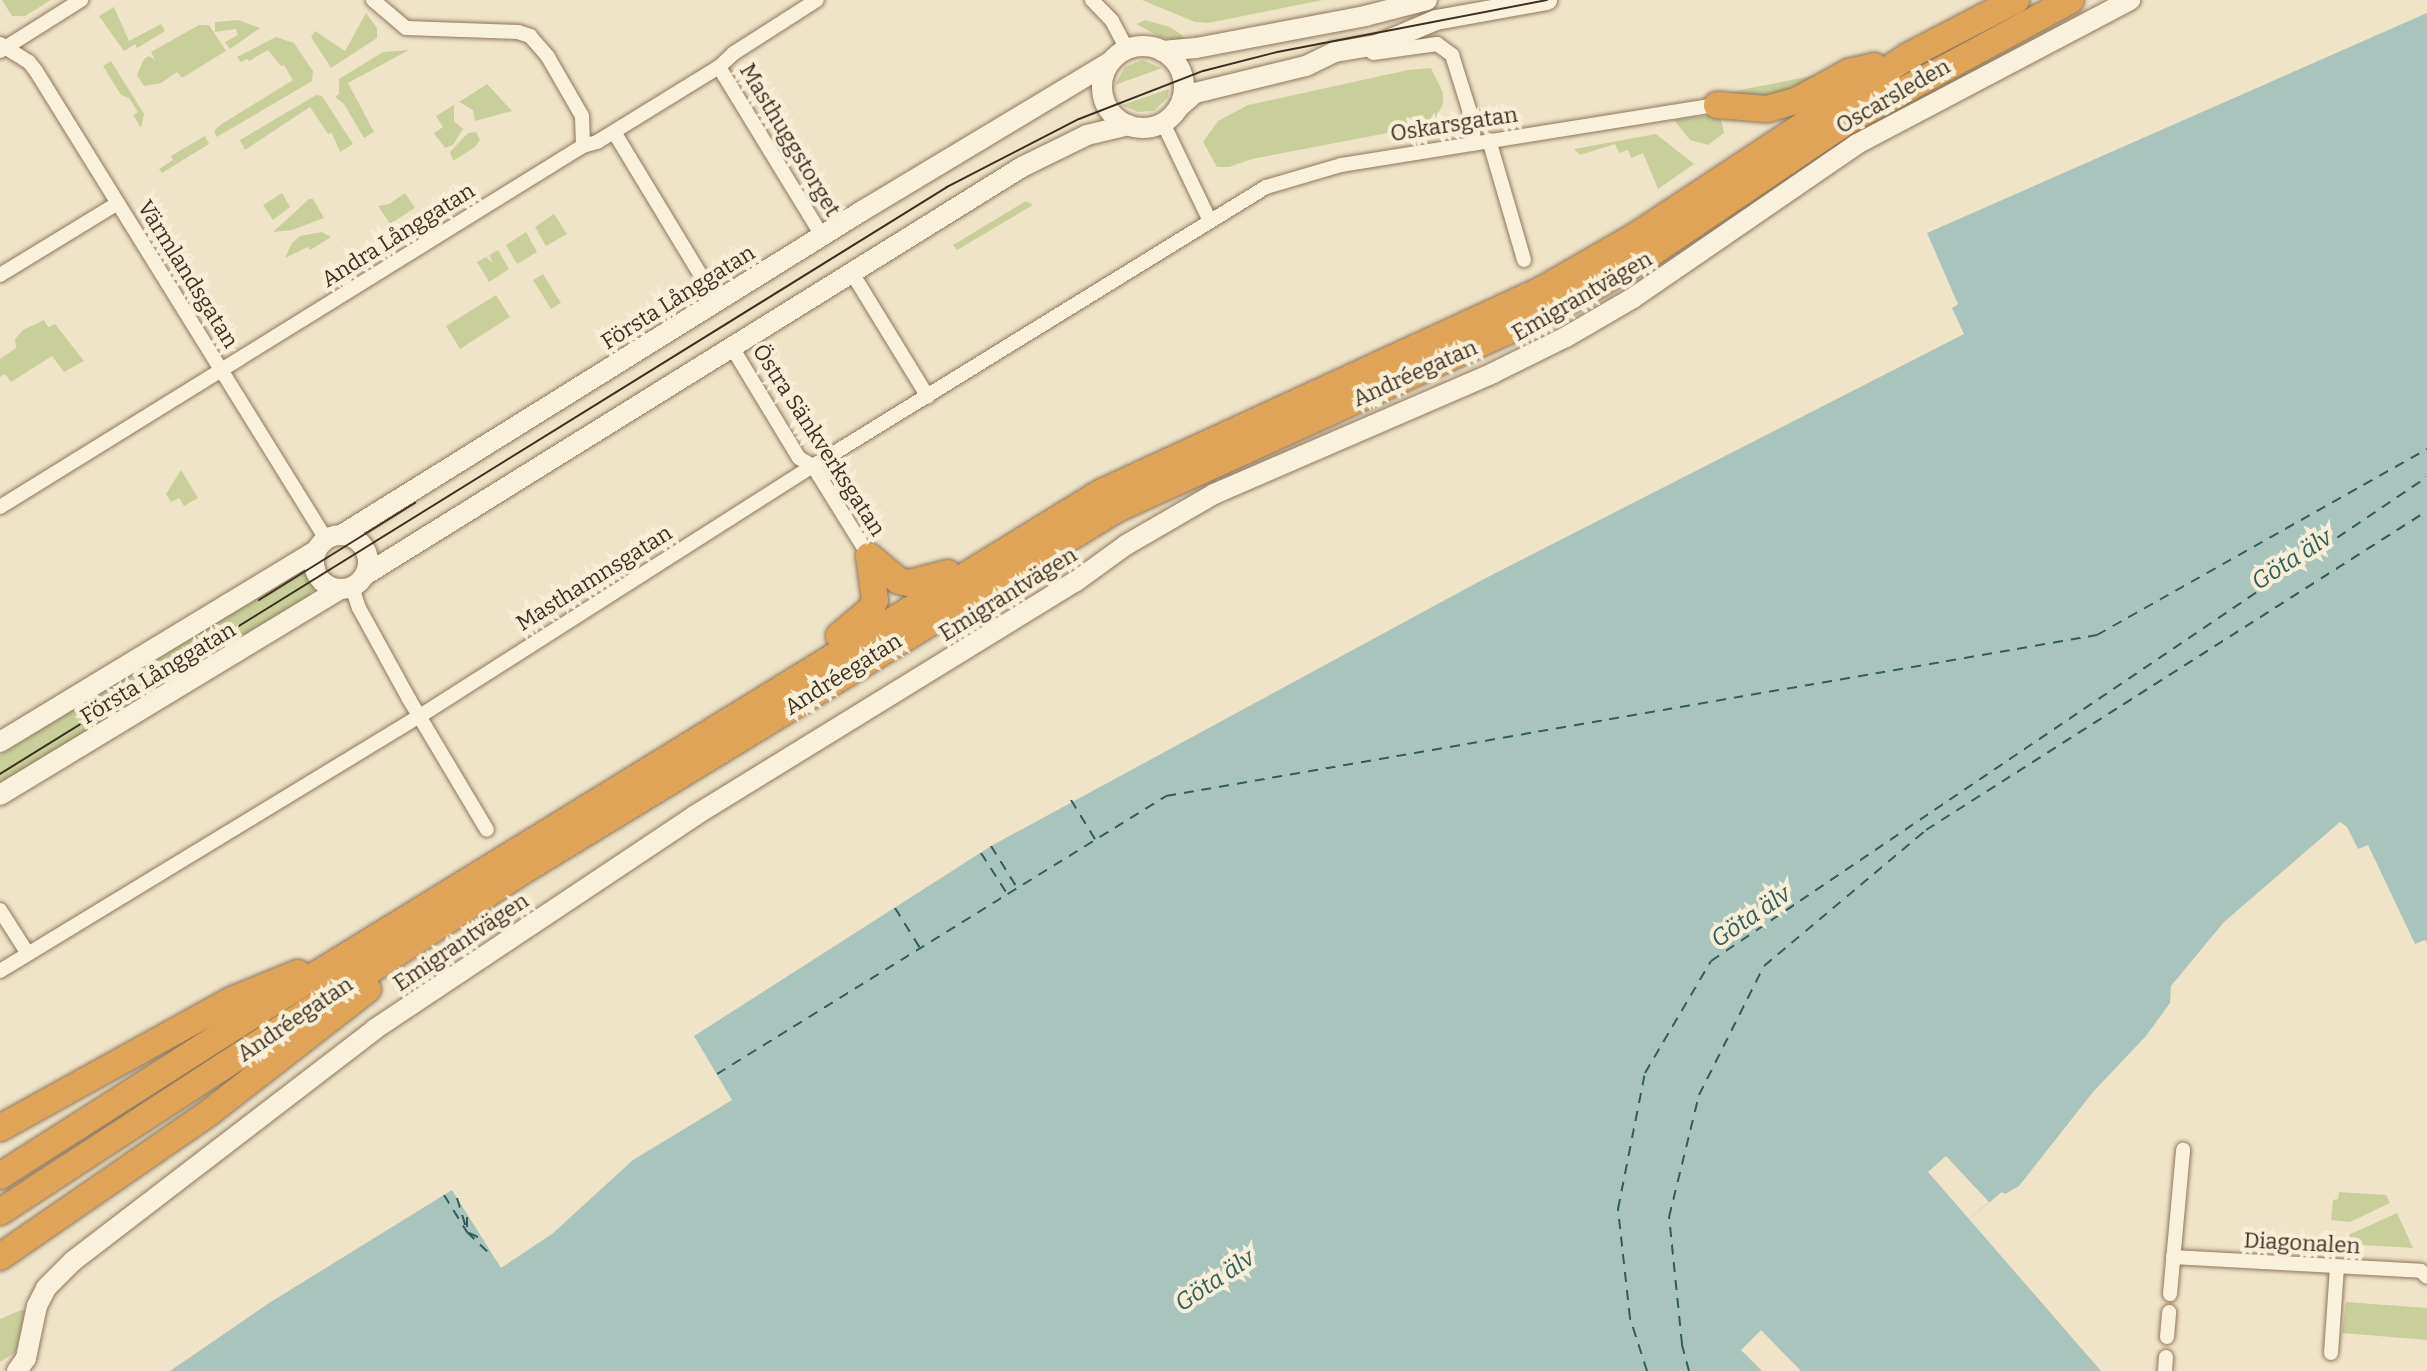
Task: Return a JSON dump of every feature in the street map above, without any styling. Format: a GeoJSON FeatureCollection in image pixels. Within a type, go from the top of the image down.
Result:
{"type":"FeatureCollection","features":[{"type":"Feature","properties":{"kind":"highway","name":"Oscarsleden"},"geometry":{"type":"LineString","coordinates":[[1718,195],[1908,56],[2016,0]]}},
{"type":"Feature","properties":{"kind":"highway","name":"Oscarsleden"},"geometry":{"type":"LineString","coordinates":[[1718,195],[1894,93],[2071,0]]}},
{"type":"Feature","properties":{"kind":"highway"},"geometry":{"type":"LineString","coordinates":[[1717,105],[1756,109],[1777,106],[1798,100],[1849,72],[1908,56]]}},
{"type":"Feature","properties":{"kind":"highway","name":"Andréegatan"},"geometry":{"type":"LineString","coordinates":[[0,1176],[826,659],[1137,473],[1543,289],[1718,195]]}},
{"type":"Feature","properties":{"kind":"highway","name":"Andréegatan"},"geometry":{"type":"LineString","coordinates":[[0,1212],[428,931],[1117,509],[1527,322],[1653,252],[1718,195]]}},
{"type":"Feature","properties":{"kind":"highway"},"geometry":{"type":"LineString","coordinates":[[869,556],[899,581],[909,583],[975,569]]}},
{"type":"Feature","properties":{"kind":"highway"},"geometry":{"type":"LineString","coordinates":[[826,659],[845,628],[871,609],[875,600],[869,556]]}},
{"type":"Feature","properties":{"kind":"highway"},"geometry":{"type":"LineString","coordinates":[[0,1257],[274,1064],[394,968],[428,931]]}},
{"type":"Feature","properties":{"kind":"highway"},"geometry":{"type":"LineString","coordinates":[[0,1128],[234,999],[291,975],[330,967]]}},
{"type":"Feature","properties":{"kind":"street"},"geometry":{"type":"LineString","coordinates":[[2,48],[81,0]]}},
{"type":"Feature","properties":{"kind":"street"},"geometry":{"type":"LineString","coordinates":[[373,0],[406,28],[518,32],[530,36],[548,57],[582,116],[583,146]]}},
{"type":"Feature","properties":{"kind":"street","name":"Andra Långgatan"},"geometry":{"type":"LineString","coordinates":[[0,507],[583,146],[614,132],[719,67],[734,53],[817,0]]}},
{"type":"Feature","properties":{"kind":"street"},"geometry":{"type":"LineString","coordinates":[[1092,0],[1112,21],[1127,49]]}},
{"type":"Feature","properties":{"kind":"street"},"geometry":{"type":"LineString","coordinates":[[1162,51],[1211,46],[1427,0]]}},
{"type":"Feature","properties":{"kind":"street"},"geometry":{"type":"LineString","coordinates":[[1306,66],[1335,52],[1396,40],[1436,20],[1547,0]]}},
{"type":"Feature","properties":{"kind":"street","name":"Emigrantvägen"},"geometry":{"type":"LineString","coordinates":[[20,1370],[46,1288],[73,1261],[375,1029],[694,816],[1214,494],[1493,373],[1566,337],[1633,298],[1857,144],[2130,0]]}},
{"type":"Feature","properties":{"kind":"street"},"geometry":{"type":"LineString","coordinates":[[1179,107],[1183,78],[1173,59],[1162,51],[1145,46],[1127,49],[1110,62],[1105,73],[1104,97],[1113,114],[1129,125],[1141,128],[1163,123],[1195,93],[1306,66],[1437,44],[1452,55],[1458,66],[1524,260]]}},
{"type":"Feature","properties":{"kind":"street","name":"Värmlandsgatan"},"geometry":{"type":"LineString","coordinates":[[2,48],[36,71],[328,541]]}},
{"type":"Feature","properties":{"kind":"street","name":"Första Långgatan"},"geometry":{"type":"LineString","coordinates":[[0,742],[1110,62]]}},
{"type":"Feature","properties":{"kind":"street","name":"Masthuggstorget"},"geometry":{"type":"LineString","coordinates":[[719,67],[822,236]]}},
{"type":"Feature","properties":{"kind":"street","name":"Oskarsgatan"},"geometry":{"type":"LineString","coordinates":[[1210,221],[1257,192],[1308,172],[1482,141],[1717,105]]}},
{"type":"Feature","properties":{"kind":"street"},"geometry":{"type":"LineString","coordinates":[[1163,123],[1210,221]]}},
{"type":"Feature","properties":{"kind":"street","name":"Första Långgatan"},"geometry":{"type":"LineString","coordinates":[[0,795],[353,584],[1022,167],[1087,135],[1129,125]]}},
{"type":"Feature","properties":{"kind":"street"},"geometry":{"type":"LineString","coordinates":[[614,132],[717,302]]}},
{"type":"Feature","properties":{"kind":"street"},"geometry":{"type":"LineString","coordinates":[[0,275],[118,203]]}},
{"type":"Feature","properties":{"kind":"street","name":"Masthamnsgatan"},"geometry":{"type":"LineString","coordinates":[[0,971],[420,716],[813,466],[1210,221]]}},
{"type":"Feature","properties":{"kind":"street"},"geometry":{"type":"LineString","coordinates":[[852,273],[928,397]]}},
{"type":"Feature","properties":{"kind":"street","name":"Östra Sänkverksgatan"},"geometry":{"type":"LineString","coordinates":[[733,349],[799,458],[813,466],[869,556]]}},
{"type":"Feature","properties":{"kind":"street"},"geometry":{"type":"LineString","coordinates":[[357,539],[365,548],[369,562],[353,584],[328,586],[319,577],[314,565],[328,541],[357,539]]}},
{"type":"Feature","properties":{"kind":"street"},"geometry":{"type":"LineString","coordinates":[[353,584],[359,608],[487,830]]}},
{"type":"Feature","properties":{"kind":"street"},"geometry":{"type":"LineString","coordinates":[[0,910],[28,954]]}},
{"type":"Feature","properties":{"kind":"street"},"geometry":{"type":"LineString","coordinates":[[2170,1294],[2183,1150]]}},
{"type":"Feature","properties":{"kind":"street","name":"Diagonalen"},"geometry":{"type":"LineString","coordinates":[[2173,1257],[2421,1271],[2427,1277]]}},
{"type":"Feature","properties":{"kind":"street"},"geometry":{"type":"LineString","coordinates":[[2330,1361],[2337,1268]]}},
{"type":"Feature","properties":{"kind":"street"},"geometry":{"type":"LineString","coordinates":[[2167,1337],[2169,1312]]}},
{"type":"Feature","properties":{"kind":"green space"},"geometry":{"type":"Polygon","coordinates":[[[2,0],[51,0],[25,16],[12,16],[2,0]]]}},
{"type":"Feature","properties":{"kind":"green space"},"geometry":{"type":"Polygon","coordinates":[[[1142,0],[1323,0],[1208,23],[1195,22],[1142,0]]]}},
{"type":"Feature","properties":{"kind":"green space"},"geometry":{"type":"Polygon","coordinates":[[[114,7],[129,41],[161,24],[165,31],[137,48],[135,44],[124,51],[99,16],[114,7]]]}},
{"type":"Feature","properties":{"kind":"green space"},"geometry":{"type":"Polygon","coordinates":[[[366,13],[377,28],[377,38],[331,68],[311,37],[315,31],[345,51],[366,13]]]}},
{"type":"Feature","properties":{"kind":"green space"},"geometry":{"type":"Polygon","coordinates":[[[238,20],[260,28],[230,49],[225,42],[238,35],[236,29],[215,32],[215,22],[238,20]]]}},
{"type":"Feature","properties":{"kind":"green space"},"geometry":{"type":"Polygon","coordinates":[[[1145,20],[1170,27],[1182,35],[1184,42],[1160,37],[1136,24],[1145,20]]]}},
{"type":"Feature","properties":{"kind":"green space"},"geometry":{"type":"Polygon","coordinates":[[[199,25],[209,25],[226,51],[182,78],[177,72],[161,83],[144,86],[137,75],[144,59],[149,56],[155,60],[151,52],[199,25]]]}},
{"type":"Feature","properties":{"kind":"green space"},"geometry":{"type":"Polygon","coordinates":[[[276,37],[294,43],[313,71],[312,81],[217,137],[214,131],[220,125],[293,80],[284,65],[281,66],[268,50],[249,61],[241,62],[237,57],[276,37]]]}},
{"type":"Feature","properties":{"kind":"green space"},"geometry":{"type":"Polygon","coordinates":[[[409,50],[348,83],[374,132],[364,138],[344,104],[335,97],[339,94],[339,79],[383,52],[409,50]]]}},
{"type":"Feature","properties":{"kind":"green space"},"geometry":{"type":"Polygon","coordinates":[[[1142,60],[1162,68],[1115,85],[1125,67],[1142,60]]]}},
{"type":"Feature","properties":{"kind":"green space"},"geometry":{"type":"Polygon","coordinates":[[[111,61],[144,114],[141,128],[133,115],[138,112],[129,98],[121,95],[103,66],[111,61]]]}},
{"type":"Feature","properties":{"kind":"green space"},"geometry":{"type":"Polygon","coordinates":[[[1431,68],[1443,93],[1443,104],[1434,121],[1424,126],[1252,159],[1229,167],[1217,167],[1203,142],[1218,121],[1248,105],[1408,70],[1431,68]]]}},
{"type":"Feature","properties":{"kind":"green space"},"geometry":{"type":"Polygon","coordinates":[[[1822,74],[1788,97],[1729,94],[1740,90],[1822,74]]]}},
{"type":"Feature","properties":{"kind":"green space"},"geometry":{"type":"Polygon","coordinates":[[[487,84],[512,111],[475,121],[473,110],[459,102],[487,84]]]}},
{"type":"Feature","properties":{"kind":"green space"},"geometry":{"type":"Polygon","coordinates":[[[1169,89],[1168,97],[1154,111],[1138,112],[1122,105],[1169,89]]]}},
{"type":"Feature","properties":{"kind":"green space"},"geometry":{"type":"Polygon","coordinates":[[[316,95],[322,96],[353,144],[340,152],[332,133],[328,134],[310,107],[245,150],[240,140],[316,95]]]}},
{"type":"Feature","properties":{"kind":"green space"},"geometry":{"type":"Polygon","coordinates":[[[454,105],[454,121],[463,129],[453,145],[445,148],[434,133],[443,127],[436,116],[454,105]]]}},
{"type":"Feature","properties":{"kind":"green space"},"geometry":{"type":"Polygon","coordinates":[[[1714,115],[1721,119],[1724,133],[1708,145],[1690,140],[1674,120],[1714,115]]]}},
{"type":"Feature","properties":{"kind":"green space"},"geometry":{"type":"Polygon","coordinates":[[[476,132],[480,140],[475,147],[453,161],[450,152],[468,133],[476,132]]]}},
{"type":"Feature","properties":{"kind":"green space"},"geometry":{"type":"Polygon","coordinates":[[[1656,134],[1694,164],[1658,189],[1643,153],[1631,158],[1628,150],[1619,153],[1615,144],[1580,155],[1574,149],[1656,134]]]}},
{"type":"Feature","properties":{"kind":"green space"},"geometry":{"type":"Polygon","coordinates":[[[205,136],[209,144],[162,173],[159,169],[173,160],[171,156],[205,136]]]}},
{"type":"Feature","properties":{"kind":"green space"},"geometry":{"type":"Polygon","coordinates":[[[282,193],[290,207],[273,220],[263,205],[282,193]]]}},
{"type":"Feature","properties":{"kind":"green space"},"geometry":{"type":"Polygon","coordinates":[[[405,193],[415,208],[390,224],[378,206],[389,204],[405,193]]]}},
{"type":"Feature","properties":{"kind":"green space"},"geometry":{"type":"Polygon","coordinates":[[[309,199],[313,199],[324,218],[292,230],[273,232],[309,199]]]}},
{"type":"Feature","properties":{"kind":"green space"},"geometry":{"type":"Polygon","coordinates":[[[1026,201],[1033,205],[957,250],[953,245],[1026,201]]]}},
{"type":"Feature","properties":{"kind":"green space"},"geometry":{"type":"Polygon","coordinates":[[[554,214],[567,234],[546,246],[535,227],[554,214]]]}},
{"type":"Feature","properties":{"kind":"green space"},"geometry":{"type":"Polygon","coordinates":[[[322,232],[331,237],[310,250],[308,247],[285,258],[292,243],[300,236],[322,232]]]}},
{"type":"Feature","properties":{"kind":"green space"},"geometry":{"type":"Polygon","coordinates":[[[526,232],[537,252],[517,264],[506,245],[526,232]]]}},
{"type":"Feature","properties":{"kind":"green space"},"geometry":{"type":"Polygon","coordinates":[[[498,250],[509,269],[489,282],[477,262],[486,257],[493,263],[489,255],[498,250]]]}},
{"type":"Feature","properties":{"kind":"green space"},"geometry":{"type":"Polygon","coordinates":[[[543,274],[561,303],[551,309],[533,280],[543,274]]]}},
{"type":"Feature","properties":{"kind":"green space"},"geometry":{"type":"Polygon","coordinates":[[[496,295],[510,317],[460,349],[446,326],[496,295]]]}},
{"type":"Feature","properties":{"kind":"green space"},"geometry":{"type":"Polygon","coordinates":[[[44,320],[48,327],[55,324],[84,361],[64,372],[52,356],[11,382],[5,374],[0,377],[0,359],[16,348],[15,339],[23,330],[44,320]]]}},
{"type":"Feature","properties":{"kind":"green space"},"geometry":{"type":"Polygon","coordinates":[[[181,470],[198,498],[184,506],[179,498],[171,502],[166,494],[181,470]]]}},
{"type":"Feature","properties":{"kind":"green space"},"geometry":{"type":"Polygon","coordinates":[[[300,571],[308,572],[316,584],[310,595],[0,788],[0,755],[300,571]]]}},
{"type":"Feature","properties":{"kind":"green space"},"geometry":{"type":"Polygon","coordinates":[[[2339,1192],[2386,1195],[2390,1203],[2350,1222],[2331,1220],[2333,1200],[2338,1199],[2339,1192]]]}},
{"type":"Feature","properties":{"kind":"green space"},"geometry":{"type":"Polygon","coordinates":[[[2397,1213],[2413,1248],[2345,1244],[2342,1238],[2397,1213]]]}},
{"type":"Feature","properties":{"kind":"green space"},"geometry":{"type":"Polygon","coordinates":[[[2346,1302],[2427,1308],[2427,1340],[2342,1333],[2346,1302]]]}},
{"type":"Feature","properties":{"kind":"green space"},"geometry":{"type":"Polygon","coordinates":[[[25,1310],[16,1352],[0,1362],[0,1319],[25,1310]]]}},
{"type":"Feature","properties":{"kind":"water","name":"Göta älv"},"geometry":{"type":"Polygon","coordinates":[[[2427,13],[2427,943],[2425,940],[2415,944],[2368,845],[2358,849],[2347,827],[2340,822],[2224,922],[2171,986],[2170,1003],[2146,1036],[2093,1092],[2019,1186],[2005,1194],[2002,1192],[1969,1219],[2101,1371],[170,1371],[269,1303],[452,1190],[501,1268],[552,1234],[633,1160],[732,1100],[694,1036],[991,846],[1482,580],[1964,334],[1952,308],[1958,304],[1927,233],[2427,13]]]}},
{"type":"Feature","properties":{"kind":"pier"},"geometry":{"type":"Polygon","coordinates":[[[1946,1156],[1989,1202],[1969,1219],[1928,1172],[1946,1156]]]}},
{"type":"Feature","properties":{"kind":"pier"},"geometry":{"type":"Polygon","coordinates":[[[1761,1330],[1801,1371],[1762,1371],[1741,1350],[1761,1330]]]}},
{"type":"Feature","properties":{"kind":"ferry route"},"geometry":{"type":"LineString","coordinates":[[717,1074],[1166,796],[2097,635],[2427,449]]}},
{"type":"Feature","properties":{"kind":"ferry route"},"geometry":{"type":"LineString","coordinates":[[1647,1371],[1630,1318],[1618,1209],[1645,1073],[1711,961],[2427,477]]}},
{"type":"Feature","properties":{"kind":"ferry route"},"geometry":{"type":"LineString","coordinates":[[1689,1371],[1682,1344],[1669,1217],[1699,1095],[1764,966],[1926,830],[2427,511]]}},
{"type":"Feature","properties":{"kind":"ferry route"},"geometry":{"type":"LineString","coordinates":[[1071,800],[1095,839]]}},
{"type":"Feature","properties":{"kind":"ferry route"},"geometry":{"type":"LineString","coordinates":[[991,846],[1016,886]]}},
{"type":"Feature","properties":{"kind":"ferry route"},"geometry":{"type":"LineString","coordinates":[[981,853],[1006,892]]}},
{"type":"Feature","properties":{"kind":"ferry route"},"geometry":{"type":"LineString","coordinates":[[895,908],[920,948]]}},
{"type":"Feature","properties":{"kind":"ferry route"},"geometry":{"type":"LineString","coordinates":[[444,1195],[467,1232],[492,1256]]}},
{"type":"Feature","properties":{"kind":"ferry route"},"geometry":{"type":"LineString","coordinates":[[457,1198],[466,1228]]}},
{"type":"Feature","properties":{"kind":"ferry route"},"geometry":{"type":"LineString","coordinates":[[467,1215],[467,1227]]}},
{"type":"Feature","properties":{"kind":"ferry route"},"geometry":{"type":"LineString","coordinates":[[469,1233],[482,1239]]}},
{"type":"Feature","properties":{"kind":"tram line"},"geometry":{"type":"LineString","coordinates":[[0,774],[947,187],[1079,119],[1203,71],[1277,52],[1547,0]]}},
{"type":"Feature","properties":{"kind":"tram line"},"geometry":{"type":"LineString","coordinates":[[259,600],[415,503]]}}]}
